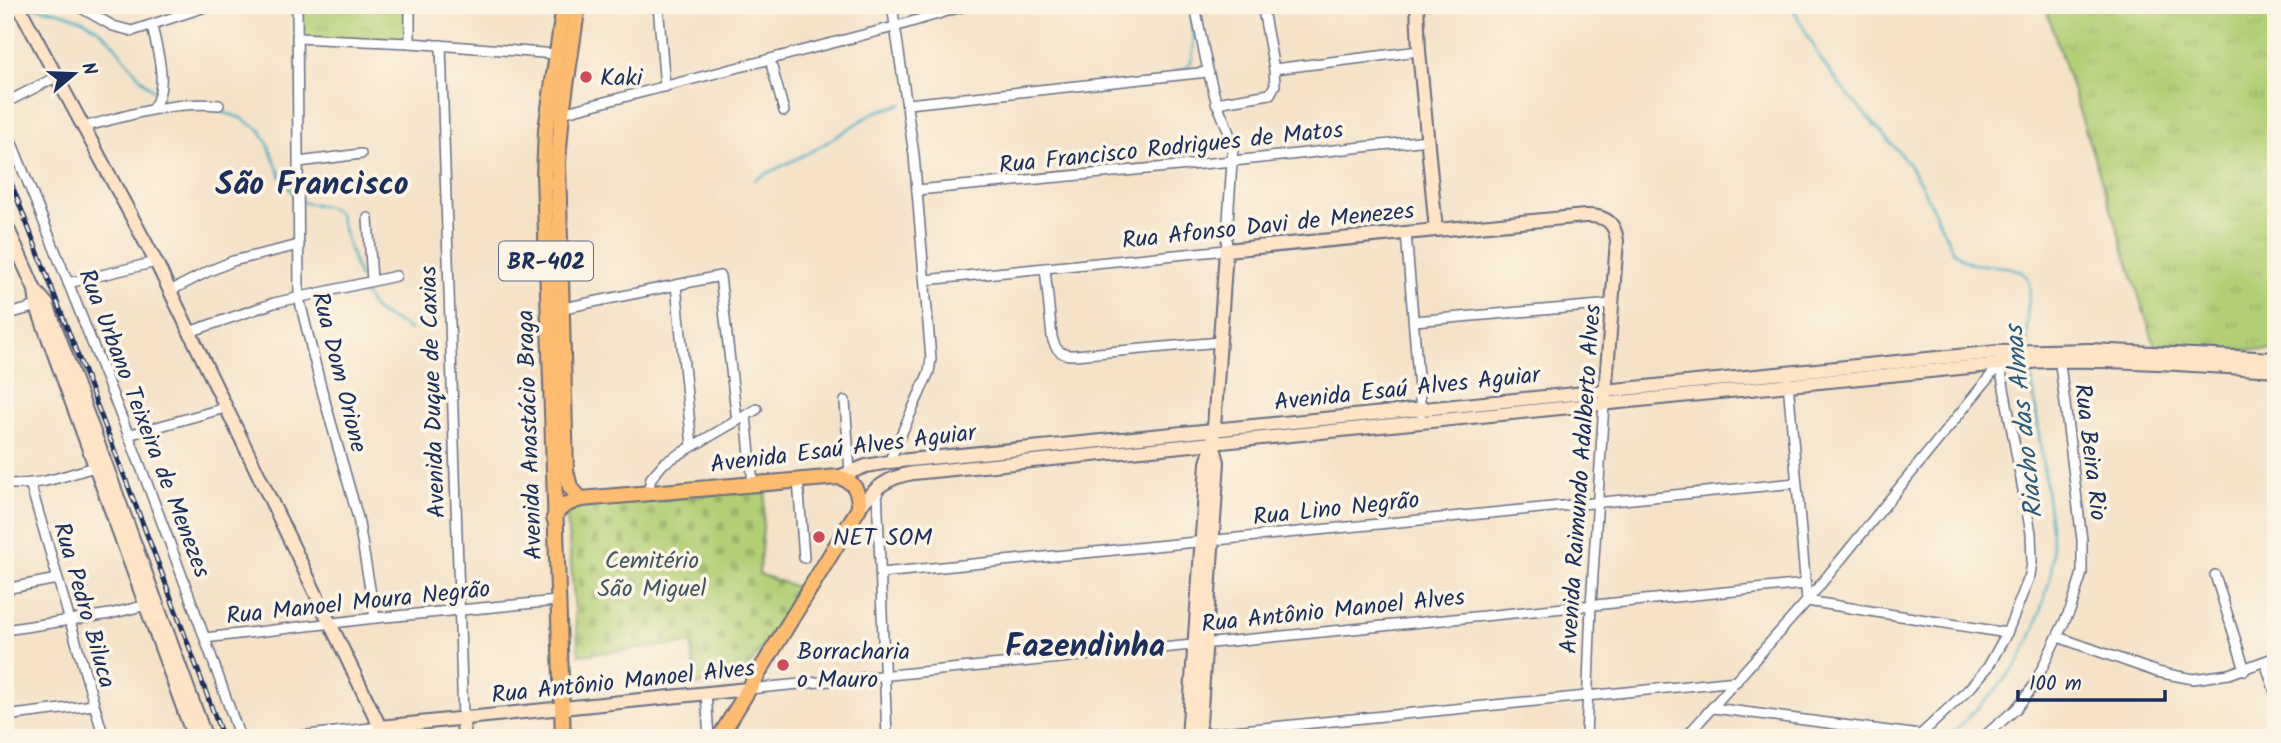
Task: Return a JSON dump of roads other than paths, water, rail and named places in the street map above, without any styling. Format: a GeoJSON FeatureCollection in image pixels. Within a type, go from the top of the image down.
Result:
{"type":"FeatureCollection","features":[{"type":"Feature","properties":{"kind":"main road","name":"Avenida Anastácio Braga"},"geometry":{"type":"LineString","coordinates":[[563,738],[554,518],[551,202],[544,150],[564,5]]}},
{"type":"Feature","properties":{"kind":"main road","name":"Avenida Anastácio Braga"},"geometry":{"type":"LineString","coordinates":[[551,202],[578,5]]}},
{"type":"Feature","properties":{"kind":"main road","name":"Avenida Anastácio Braga"},"geometry":{"type":"LineString","coordinates":[[554,309],[566,471],[570,487],[581,499]]}},
{"type":"Feature","properties":{"kind":"main road","name":"Avenida Esaú Alves Aguiar"},"geometry":{"type":"LineString","coordinates":[[581,499],[844,474]]}},
{"type":"Feature","properties":{"kind":"main road"},"geometry":{"type":"LineString","coordinates":[[719,738],[859,508],[856,488],[844,474]]}},
{"type":"Feature","properties":{"kind":"main road"},"geometry":{"type":"LineString","coordinates":[[554,518],[556,511],[562,506],[581,499]]}},
{"type":"Feature","properties":{"kind":"street"},"geometry":{"type":"LineString","coordinates":[[76,5],[122,30],[132,31],[211,5]]}},
{"type":"Feature","properties":{"kind":"street","name":"Rua Dom Orione"},"geometry":{"type":"LineString","coordinates":[[297,5],[299,298],[358,518],[375,618]]}},
{"type":"Feature","properties":{"kind":"street"},"geometry":{"type":"LineString","coordinates":[[410,5],[410,43]]}},
{"type":"Feature","properties":{"kind":"street"},"geometry":{"type":"LineString","coordinates":[[658,5],[665,87]]}},
{"type":"Feature","properties":{"kind":"street"},"geometry":{"type":"LineString","coordinates":[[887,738],[877,487],[929,372],[931,343],[918,190],[892,5]]}},
{"type":"Feature","properties":{"kind":"street"},"geometry":{"type":"LineString","coordinates":[[562,113],[770,60],[968,5]]}},
{"type":"Feature","properties":{"kind":"street"},"geometry":{"type":"LineString","coordinates":[[1194,736],[1207,541],[1207,463],[1214,437],[1233,161],[1230,134],[1216,103],[1195,5]]}},
{"type":"Feature","properties":{"kind":"street"},"geometry":{"type":"LineString","coordinates":[[1417,5],[1436,230]]}},
{"type":"Feature","properties":{"kind":"street"},"geometry":{"type":"LineString","coordinates":[[19,9],[156,262],[380,727]]}},
{"type":"Feature","properties":{"kind":"street"},"geometry":{"type":"LineString","coordinates":[[1216,103],[1258,98],[1270,94],[1275,85],[1264,10]]}},
{"type":"Feature","properties":{"kind":"street"},"geometry":{"type":"LineString","coordinates":[[152,26],[161,84],[160,96],[152,109]]}},
{"type":"Feature","properties":{"kind":"street"},"geometry":{"type":"LineString","coordinates":[[297,38],[556,54]]}},
{"type":"Feature","properties":{"kind":"street","name":"Avenida Duque de Caxias"},"geometry":{"type":"LineString","coordinates":[[441,46],[464,738]]}},
{"type":"Feature","properties":{"kind":"street"},"geometry":{"type":"LineString","coordinates":[[1274,69],[1419,51]]}},
{"type":"Feature","properties":{"kind":"street"},"geometry":{"type":"LineString","coordinates":[[770,60],[784,111]]}},
{"type":"Feature","properties":{"kind":"street"},"geometry":{"type":"LineString","coordinates":[[908,104],[1208,72]]}},
{"type":"Feature","properties":{"kind":"street"},"geometry":{"type":"LineString","coordinates":[[5,103],[57,77]]}},
{"type":"Feature","properties":{"kind":"street"},"geometry":{"type":"LineString","coordinates":[[84,127],[152,109],[178,105],[219,105]]}},
{"type":"Feature","properties":{"kind":"street","name":"Rua Urbano Teixeira de Menezes"},"geometry":{"type":"LineString","coordinates":[[5,127],[128,435],[240,738]]}},
{"type":"Feature","properties":{"kind":"street","name":"Rua Francisco Rodrigues de Matos"},"geometry":{"type":"LineString","coordinates":[[918,190],[1428,140]]}},
{"type":"Feature","properties":{"kind":"street"},"geometry":{"type":"LineString","coordinates":[[299,162],[361,154]]}},
{"type":"Feature","properties":{"kind":"street","name":"Rua Afonso Davi de Menezes"},"geometry":{"type":"LineString","coordinates":[[925,280],[1585,216],[1605,218],[1613,224]]}},
{"type":"Feature","properties":{"kind":"street"},"geometry":{"type":"LineString","coordinates":[[368,218],[372,281]]}},
{"type":"Feature","properties":{"kind":"street","name":"Rua Urbano Teixeira de Menezes"},"geometry":{"type":"LineString","coordinates":[[5,222],[42,305],[199,736]]}},
{"type":"Feature","properties":{"kind":"street","name":"Avenida Raimundo Adalberto Alves"},"geometry":{"type":"LineString","coordinates":[[1586,738],[1591,605],[1617,241],[1613,224]]}},
{"type":"Feature","properties":{"kind":"street"},"geometry":{"type":"LineString","coordinates":[[1406,233],[1421,416]]}},
{"type":"Feature","properties":{"kind":"street"},"geometry":{"type":"LineString","coordinates":[[170,291],[233,261],[299,245]]}},
{"type":"Feature","properties":{"kind":"street"},"geometry":{"type":"LineString","coordinates":[[68,283],[156,262]]}},
{"type":"Feature","properties":{"kind":"street"},"geometry":{"type":"LineString","coordinates":[[1045,268],[1052,337],[1055,348],[1061,353],[1075,355],[1220,342]]}},
{"type":"Feature","properties":{"kind":"street"},"geometry":{"type":"LineString","coordinates":[[189,332],[246,311],[396,276]]}},
{"type":"Feature","properties":{"kind":"street"},"geometry":{"type":"LineString","coordinates":[[554,309],[720,276],[753,484]]}},
{"type":"Feature","properties":{"kind":"street"},"geometry":{"type":"LineString","coordinates":[[676,285],[692,446]]}},
{"type":"Feature","properties":{"kind":"street"},"geometry":{"type":"LineString","coordinates":[[1414,321],[1612,303]]}},
{"type":"Feature","properties":{"kind":"street"},"geometry":{"type":"LineString","coordinates":[[5,315],[42,305]]}},
{"type":"Feature","properties":{"kind":"street","name":"Avenida Esaú Alves Aguiar"},"geometry":{"type":"LineString","coordinates":[[859,508],[877,487],[904,474],[1052,453],[1999,358],[2059,355],[2238,362],[2276,359]]}},
{"type":"Feature","properties":{"kind":"street","name":"Rua Beira Rio"},"geometry":{"type":"LineString","coordinates":[[1982,738],[2023,701],[2038,678],[2076,596],[2083,562],[2059,355]]}},
{"type":"Feature","properties":{"kind":"street"},"geometry":{"type":"LineString","coordinates":[[1685,738],[1807,601],[1999,358]]}},
{"type":"Feature","properties":{"kind":"street"},"geometry":{"type":"LineString","coordinates":[[1713,708],[1919,736],[1979,679],[1995,657],[2007,633],[2030,575],[2032,547],[1999,358]]}},
{"type":"Feature","properties":{"kind":"street","name":"Avenida Esaú Alves Aguiar"},"geometry":{"type":"LineString","coordinates":[[2238,362],[2276,370]]}},
{"type":"Feature","properties":{"kind":"street"},"geometry":{"type":"LineString","coordinates":[[1788,379],[1807,601]]}},
{"type":"Feature","properties":{"kind":"street"},"geometry":{"type":"LineString","coordinates":[[844,474],[845,401]]}},
{"type":"Feature","properties":{"kind":"street"},"geometry":{"type":"LineString","coordinates":[[128,435],[225,408]]}},
{"type":"Feature","properties":{"kind":"street"},"geometry":{"type":"LineString","coordinates":[[648,494],[651,478],[658,468],[757,409]]}},
{"type":"Feature","properties":{"kind":"street","name":"Avenida Esaú Alves Aguiar"},"geometry":{"type":"LineString","coordinates":[[844,474],[888,462],[1052,453]]}},
{"type":"Feature","properties":{"kind":"street"},"geometry":{"type":"LineString","coordinates":[[5,483],[30,483],[101,465]]}},
{"type":"Feature","properties":{"kind":"street"},"geometry":{"type":"LineString","coordinates":[[798,480],[804,558]]}},
{"type":"Feature","properties":{"kind":"street","name":"Rua Pedro Biluca"},"geometry":{"type":"LineString","coordinates":[[30,483],[104,738]]}},
{"type":"Feature","properties":{"kind":"street","name":"Rua Lino Negrão"},"geometry":{"type":"LineString","coordinates":[[881,573],[1796,483]]}},
{"type":"Feature","properties":{"kind":"street"},"geometry":{"type":"LineString","coordinates":[[2215,575],[2245,670]]}},
{"type":"Feature","properties":{"kind":"street"},"geometry":{"type":"LineString","coordinates":[[5,589],[57,579]]}},
{"type":"Feature","properties":{"kind":"street","name":"Rua Antônio Manoel Alves"},"geometry":{"type":"LineString","coordinates":[[281,738],[1805,584]]}},
{"type":"Feature","properties":{"kind":"street","name":"Rua Manoel Moura Negrão"},"geometry":{"type":"LineString","coordinates":[[205,638],[375,618],[557,601]]}},
{"type":"Feature","properties":{"kind":"street"},"geometry":{"type":"LineString","coordinates":[[1807,601],[2007,633]]}},
{"type":"Feature","properties":{"kind":"street"},"geometry":{"type":"LineString","coordinates":[[5,630],[110,614],[151,604]]}},
{"type":"Feature","properties":{"kind":"street"},"geometry":{"type":"LineString","coordinates":[[2058,637],[2176,677],[2209,678],[2245,670],[2276,657]]}},
{"type":"Feature","properties":{"kind":"street"},"geometry":{"type":"LineString","coordinates":[[2265,662],[2276,695]]}},
{"type":"Feature","properties":{"kind":"street"},"geometry":{"type":"LineString","coordinates":[[1162,738],[1737,681]]}},
{"type":"Feature","properties":{"kind":"street"},"geometry":{"type":"LineString","coordinates":[[706,693],[709,738]]}},
{"type":"Feature","properties":{"kind":"street"},"geometry":{"type":"LineString","coordinates":[[5,716],[94,705]]}},
{"type":"Feature","properties":{"kind":"street"},"geometry":{"type":"LineString","coordinates":[[163,738],[199,736]]}},
{"type":"Feature","properties":{"kind":"waterway"},"geometry":{"type":"LineString","coordinates":[[1173,72],[1186,68],[1192,60],[1194,45],[1190,5]]}},
{"type":"Feature","properties":{"kind":"waterway","name":"Riacho das Almas"},"geometry":{"type":"LineString","coordinates":[[1791,5],[1823,63],[1906,160],[1922,186],[1953,251],[1972,264],[2007,267],[2020,271],[2027,277],[2030,287],[2028,348]]}},
{"type":"Feature","properties":{"kind":"waterway"},"geometry":{"type":"LineString","coordinates":[[25,6],[60,12],[92,25],[110,40],[153,90]]}},
{"type":"Feature","properties":{"kind":"waterway"},"geometry":{"type":"LineString","coordinates":[[754,180],[818,148],[875,112],[902,104]]}},
{"type":"Feature","properties":{"kind":"waterway"},"geometry":{"type":"LineString","coordinates":[[219,111],[241,118],[260,130],[282,179],[296,197]]}},
{"type":"Feature","properties":{"kind":"waterway"},"geometry":{"type":"LineString","coordinates":[[301,201],[330,208],[338,213],[359,278]]}},
{"type":"Feature","properties":{"kind":"waterway"},"geometry":{"type":"LineString","coordinates":[[364,292],[379,313],[410,330]]}},
{"type":"Feature","properties":{"kind":"waterway","name":"Riacho das Almas"},"geometry":{"type":"LineString","coordinates":[[1947,738],[1992,694],[2019,662],[2035,628],[2050,579],[2053,555],[2051,527],[2030,365]]}},
{"type":"Feature","properties":{"kind":"railway"},"geometry":{"type":"LineString","coordinates":[[5,167],[223,738]]}},
{"type":"Feature","properties":{"kind":"place","name":"Kaki"},"geometry":{"type":"Point","coordinates":[586,77]}},
{"type":"Feature","properties":{"kind":"place","name":"NET SOM"},"geometry":{"type":"Point","coordinates":[819,537]}},
{"type":"Feature","properties":{"kind":"place","name":"Borracharia o Mauro"},"geometry":{"type":"Point","coordinates":[783,665]}},
{"type":"Feature","properties":{"kind":"district","name":"São Francisco"},"geometry":{"type":"Point","coordinates":[312,183]}},
{"type":"Feature","properties":{"kind":"district","name":"Fazendinha"},"geometry":{"type":"Point","coordinates":[1085,645]}},
{"type":"Feature","properties":{"kind":"park label","name":"Cemitério São Miguel"},"geometry":{"type":"Point","coordinates":[652,574]}}]}
